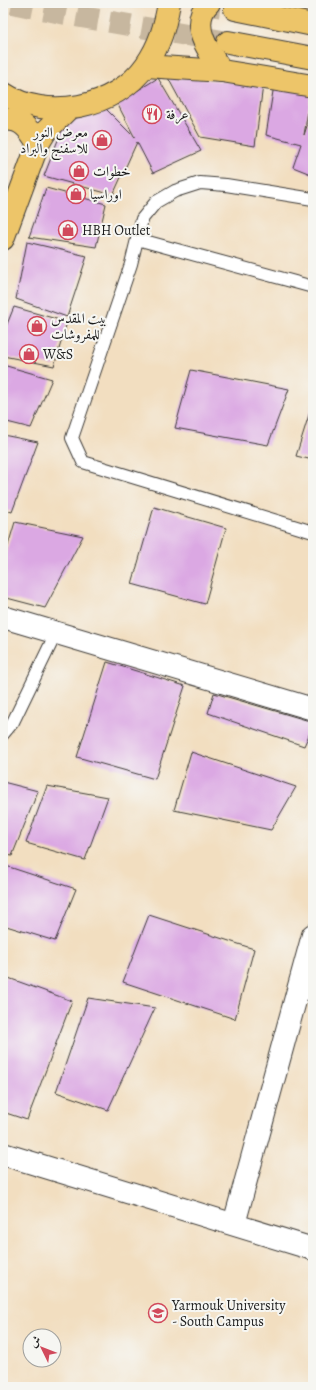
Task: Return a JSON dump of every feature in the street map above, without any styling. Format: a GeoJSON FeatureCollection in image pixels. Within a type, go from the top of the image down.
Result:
{"type":"FeatureCollection","features":[{"type":"Feature","properties":{"kind":"main road"},"geometry":{"type":"LineString","coordinates":[[3,93],[39,107],[70,108],[98,101],[124,87],[146,66],[163,34],[169,3]]}},
{"type":"Feature","properties":{"kind":"main road"},"geometry":{"type":"LineString","coordinates":[[209,3],[204,8],[200,20],[202,34],[206,47],[222,72]]}},
{"type":"Feature","properties":{"kind":"main road"},"geometry":{"type":"LineString","coordinates":[[235,9],[313,25]]}},
{"type":"Feature","properties":{"kind":"main road"},"geometry":{"type":"LineString","coordinates":[[228,42],[313,58]]}},
{"type":"Feature","properties":{"kind":"main road"},"geometry":{"type":"LineString","coordinates":[[146,66],[222,72],[313,86]]}},
{"type":"Feature","properties":{"kind":"main road"},"geometry":{"type":"LineString","coordinates":[[3,239],[38,144],[46,131],[70,108]]}},
{"type":"Feature","properties":{"kind":"main road"},"geometry":{"type":"LineString","coordinates":[[3,120],[18,121],[25,125],[31,130],[38,144]]}},
{"type":"Feature","properties":{"kind":"street"},"geometry":{"type":"LineString","coordinates":[[3,618],[313,709]]}},
{"type":"Feature","properties":{"kind":"street"},"geometry":{"type":"LineString","coordinates":[[234,1224],[305,993],[313,935]]}},
{"type":"Feature","properties":{"kind":"street"},"geometry":{"type":"LineString","coordinates":[[3,1154],[313,1249]]}},
{"type":"Feature","properties":{"kind":"lane"},"geometry":{"type":"LineString","coordinates":[[313,199],[226,185],[200,183],[175,191],[156,202],[142,219],[131,264],[72,438],[83,462],[313,532]]}},
{"type":"Feature","properties":{"kind":"lane"},"geometry":{"type":"LineString","coordinates":[[137,239],[313,287]]}},
{"type":"Feature","properties":{"kind":"lane"},"geometry":{"type":"LineString","coordinates":[[3,734],[13,722],[56,633]]}},
{"type":"Feature","properties":{"kind":"building"},"geometry":{"type":"Polygon","coordinates":[[[167,76],[263,85],[255,146],[200,137],[167,76]]]}},
{"type":"Feature","properties":{"kind":"building"},"geometry":{"type":"Polygon","coordinates":[[[158,78],[201,151],[153,173],[137,142],[113,195],[44,176],[65,122],[105,108],[135,138],[117,103],[158,78]]]}},
{"type":"Feature","properties":{"kind":"building"},"geometry":{"type":"Polygon","coordinates":[[[274,85],[311,93],[304,135],[313,108],[313,175],[293,167],[301,144],[266,135],[274,85]]]}},
{"type":"Feature","properties":{"kind":"building"},"geometry":{"type":"Polygon","coordinates":[[[46,188],[106,204],[96,247],[29,237],[46,188]]]}},
{"type":"Feature","properties":{"kind":"building"},"geometry":{"type":"Polygon","coordinates":[[[27,242],[87,256],[67,317],[16,299],[27,242]]]}},
{"type":"Feature","properties":{"kind":"building"},"geometry":{"type":"Polygon","coordinates":[[[14,307],[67,322],[54,366],[3,356],[3,334],[14,307]]]}},
{"type":"Feature","properties":{"kind":"building"},"geometry":{"type":"Polygon","coordinates":[[[3,365],[52,379],[31,428],[3,421],[3,365]]]}},
{"type":"Feature","properties":{"kind":"building"},"geometry":{"type":"Polygon","coordinates":[[[191,370],[289,389],[268,445],[175,428],[191,370]]]}},
{"type":"Feature","properties":{"kind":"building"},"geometry":{"type":"Polygon","coordinates":[[[313,402],[313,460],[296,456],[313,402]]]}},
{"type":"Feature","properties":{"kind":"building"},"geometry":{"type":"Polygon","coordinates":[[[3,435],[38,442],[12,512],[3,509],[3,435]]]}},
{"type":"Feature","properties":{"kind":"building"},"geometry":{"type":"Polygon","coordinates":[[[154,507],[226,528],[205,604],[132,584],[154,507]]]}},
{"type":"Feature","properties":{"kind":"building"},"geometry":{"type":"Polygon","coordinates":[[[15,522],[83,536],[45,608],[3,597],[3,562],[15,522]]]}},
{"type":"Feature","properties":{"kind":"building"},"geometry":{"type":"Polygon","coordinates":[[[107,662],[185,686],[155,779],[77,757],[107,662]]]}},
{"type":"Feature","properties":{"kind":"building"},"geometry":{"type":"Polygon","coordinates":[[[214,693],[313,722],[313,726],[304,746],[208,713],[214,693]]]}},
{"type":"Feature","properties":{"kind":"building"},"geometry":{"type":"Polygon","coordinates":[[[191,752],[296,787],[271,830],[174,810],[191,752]]]}},
{"type":"Feature","properties":{"kind":"building"},"geometry":{"type":"Polygon","coordinates":[[[3,782],[38,791],[12,856],[3,854],[3,782]]]}},
{"type":"Feature","properties":{"kind":"building"},"geometry":{"type":"Polygon","coordinates":[[[47,786],[108,797],[85,860],[26,843],[47,786]]]}},
{"type":"Feature","properties":{"kind":"building"},"geometry":{"type":"Polygon","coordinates":[[[3,865],[76,889],[55,941],[3,925],[3,865]]]}},
{"type":"Feature","properties":{"kind":"building"},"geometry":{"type":"Polygon","coordinates":[[[149,915],[254,949],[235,1019],[123,982],[149,915]]]}},
{"type":"Feature","properties":{"kind":"building"},"geometry":{"type":"Polygon","coordinates":[[[3,976],[72,1001],[27,1120],[3,1112],[3,976]]]}},
{"type":"Feature","properties":{"kind":"building"},"geometry":{"type":"Polygon","coordinates":[[[88,998],[155,1008],[108,1110],[56,1092],[88,998]]]}},
{"type":"Feature","properties":{"kind":"tunnel"},"geometry":{"type":"LineString","coordinates":[[12,3],[76,16],[228,42]]}},
{"type":"Feature","properties":{"kind":"tunnel"},"geometry":{"type":"LineString","coordinates":[[199,3],[235,9]]}},
{"type":"Feature","properties":{"kind":"place","name":"عرفة"},"geometry":{"type":"Point","coordinates":[152,114]}},
{"type":"Feature","properties":{"kind":"place","name":"معرض النور للاسفنج والبراد"},"geometry":{"type":"Point","coordinates":[102,140]}},
{"type":"Feature","properties":{"kind":"place","name":"خطوات"},"geometry":{"type":"Point","coordinates":[79,171]}},
{"type":"Feature","properties":{"kind":"place","name":"اوراسيا"},"geometry":{"type":"Point","coordinates":[76,194]}},
{"type":"Feature","properties":{"kind":"place","name":"HBH Outlet"},"geometry":{"type":"Point","coordinates":[68,230]}},
{"type":"Feature","properties":{"kind":"place","name":"بيت المقدس للمفروشات"},"geometry":{"type":"Point","coordinates":[37,326]}},
{"type":"Feature","properties":{"kind":"place","name":"W&S"},"geometry":{"type":"Point","coordinates":[29,354]}},
{"type":"Feature","properties":{"kind":"place","name":"Yarmouk University - South Campus"},"geometry":{"type":"Point","coordinates":[158,1313]}}]}
